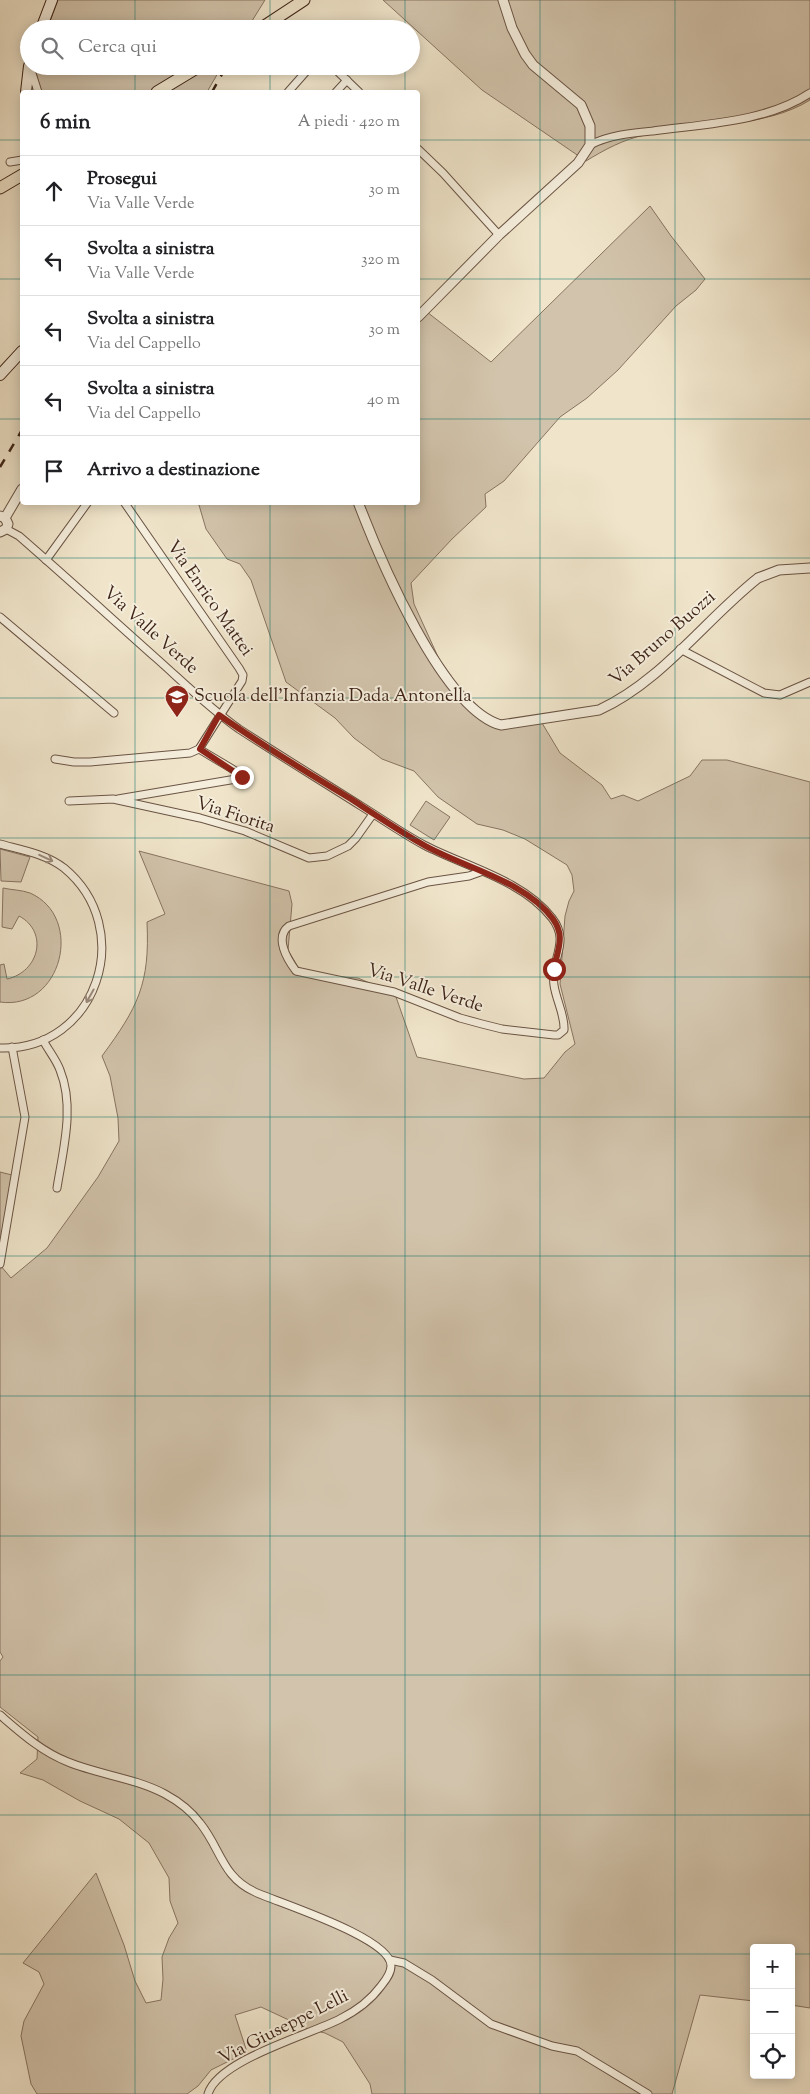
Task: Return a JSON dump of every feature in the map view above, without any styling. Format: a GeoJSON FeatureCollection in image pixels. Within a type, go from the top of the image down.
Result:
{"type":"FeatureCollection","features":[{"type":"Feature","properties":{"kind":"main road"},"geometry":{"type":"LineString","coordinates":[[44,20],[52,0]]}},
{"type":"Feature","properties":{"kind":"main road"},"geometry":{"type":"LineString","coordinates":[[274,20],[304,0]]}},
{"type":"Feature","properties":{"kind":"main road"},"geometry":{"type":"LineString","coordinates":[[26,90],[29,75]]}},
{"type":"Feature","properties":{"kind":"main road"},"geometry":{"type":"LineString","coordinates":[[160,90],[185,75]]}},
{"type":"Feature","properties":{"kind":"main road"},"geometry":{"type":"LineString","coordinates":[[0,188],[20,176]]}},
{"type":"Feature","properties":{"kind":"main road"},"geometry":{"type":"LineString","coordinates":[[0,375],[20,353]]}},
{"type":"Feature","properties":{"kind":"street"},"geometry":{"type":"LineString","coordinates":[[420,314],[499,235],[572,170],[584,156],[590,145],[590,126],[581,105],[546,76],[525,54],[512,28],[503,0]]}},
{"type":"Feature","properties":{"kind":"street"},"geometry":{"type":"LineString","coordinates":[[33,75],[37,90]]}},
{"type":"Feature","properties":{"kind":"street"},"geometry":{"type":"LineString","coordinates":[[290,90],[303,75]]}},
{"type":"Feature","properties":{"kind":"street"},"geometry":{"type":"LineString","coordinates":[[342,75],[357,90]]}},
{"type":"Feature","properties":{"kind":"street"},"geometry":{"type":"LineString","coordinates":[[338,90],[347,80]]}},
{"type":"Feature","properties":{"kind":"street"},"geometry":{"type":"LineString","coordinates":[[590,145],[609,137],[706,124],[770,112],[791,105],[810,93]]}},
{"type":"Feature","properties":{"kind":"street"},"geometry":{"type":"LineString","coordinates":[[420,150],[499,235]]}},
{"type":"Feature","properties":{"kind":"street"},"geometry":{"type":"LineString","coordinates":[[10,162],[20,160]]}},
{"type":"Feature","properties":{"kind":"street","name":"Via Valle Verde"},"geometry":{"type":"LineString","coordinates":[[20,492],[2,517],[8,524],[3,530],[19,536],[219,715],[270,750],[423,844],[450,858],[483,871],[512,886],[536,902],[549,914],[559,930],[561,946],[555,963],[553,978],[564,1026],[562,1033],[558,1035],[495,1028],[460,1018],[394,992],[296,970],[286,954],[281,938],[289,926],[428,882],[469,876],[483,871]]}},
{"type":"Feature","properties":{"kind":"street"},"geometry":{"type":"LineString","coordinates":[[46,560],[86,505]]}},
{"type":"Feature","properties":{"kind":"street","name":"Via Enrico Mattei"},"geometry":{"type":"LineString","coordinates":[[126,505],[242,675],[242,681],[219,715]]}},
{"type":"Feature","properties":{"kind":"street","name":"Via Bruno Buozzi"},"geometry":{"type":"LineString","coordinates":[[359,505],[377,553],[395,591],[440,668],[459,694],[481,716],[492,723],[501,725],[599,710],[628,694],[680,650],[758,578],[779,570],[810,568]]}},
{"type":"Feature","properties":{"kind":"street"},"geometry":{"type":"LineString","coordinates":[[0,617],[114,713]]}},
{"type":"Feature","properties":{"kind":"street"},"geometry":{"type":"LineString","coordinates":[[680,650],[764,694],[780,695],[810,682]]}},
{"type":"Feature","properties":{"kind":"street"},"geometry":{"type":"LineString","coordinates":[[55,759],[90,762],[190,753],[200,749],[219,715]]}},
{"type":"Feature","properties":{"kind":"street"},"geometry":{"type":"LineString","coordinates":[[113,799],[242,778],[239,773],[200,749]]}},
{"type":"Feature","properties":{"kind":"street","name":"Via Fiorita"},"geometry":{"type":"LineString","coordinates":[[69,801],[113,799],[200,818],[245,831],[309,858],[327,856],[348,846],[374,814]]}},
{"type":"Feature","properties":{"kind":"street"},"geometry":{"type":"LineString","coordinates":[[0,844],[42,856],[64,868],[87,893],[100,928],[102,954],[93,992],[73,1019],[42,1040],[0,1048]]}},
{"type":"Feature","properties":{"kind":"street"},"geometry":{"type":"LineString","coordinates":[[42,1040],[59,1067],[67,1093],[67,1127],[57,1188]]}},
{"type":"Feature","properties":{"kind":"street"},"geometry":{"type":"LineString","coordinates":[[0,1264],[25,1117],[12,1047]]}},
{"type":"Feature","properties":{"kind":"street"},"geometry":{"type":"LineString","coordinates":[[0,1715],[42,1749],[67,1762],[129,1780],[177,1801],[200,1823],[231,1876],[242,1885],[264,1896],[353,1932],[377,1946],[390,1960],[404,1963],[432,1980],[491,2024],[552,2046],[577,2051],[648,2094]]}},
{"type":"Feature","properties":{"kind":"street","name":"Via Giuseppe Lelli"},"geometry":{"type":"LineString","coordinates":[[208,2094],[214,2083],[228,2071],[260,2053],[339,2020],[365,2004],[377,1992],[390,1972],[392,1966],[390,1960]]}},
{"type":"Feature","properties":{"kind":"shaded area"},"geometry":{"type":"Polygon","coordinates":[[[58,0],[265,0],[253,20],[50,20],[58,0]]]}},
{"type":"Feature","properties":{"kind":"shaded area"},"geometry":{"type":"Polygon","coordinates":[[[383,0],[810,0],[810,100],[773,116],[730,124],[665,131],[629,139],[586,161],[482,90],[420,34],[420,20],[405,20],[383,0]]]}},
{"type":"Feature","properties":{"kind":"shaded area"},"geometry":{"type":"Polygon","coordinates":[[[37,75],[217,75],[208,90],[40,90],[37,75]]]}},
{"type":"Feature","properties":{"kind":"shaded area"},"geometry":{"type":"Polygon","coordinates":[[[650,206],[705,279],[696,290],[676,306],[618,370],[587,398],[560,417],[504,481],[485,494],[486,507],[452,539],[411,583],[414,604],[439,659],[458,686],[490,719],[507,723],[539,718],[560,753],[602,785],[611,799],[623,795],[638,801],[690,776],[702,760],[727,760],[810,782],[810,2008],[795,2006],[795,1944],[750,1944],[750,2001],[700,1995],[672,2094],[372,2094],[370,2084],[343,2042],[325,2033],[308,2029],[261,2007],[235,2015],[247,2052],[211,2070],[198,2086],[187,2094],[37,2094],[31,2084],[21,2036],[24,2021],[44,1984],[39,1972],[23,1963],[96,1873],[124,1945],[135,1981],[146,2003],[161,2000],[163,1979],[162,1957],[169,1938],[178,1923],[170,1901],[169,1878],[149,1843],[119,1819],[80,1801],[43,1780],[20,1773],[37,1759],[38,1737],[0,1707],[0,1661],[3,1657],[0,1652],[0,1265],[11,1278],[47,1248],[98,1177],[119,1141],[118,1118],[110,1076],[102,1056],[125,1023],[139,994],[144,979],[146,962],[147,922],[165,914],[139,851],[289,891],[292,904],[288,950],[298,967],[316,975],[358,978],[395,994],[417,1057],[524,1079],[544,1078],[565,1052],[575,1044],[560,984],[565,916],[574,891],[572,875],[567,865],[525,839],[503,830],[477,824],[438,797],[414,771],[382,759],[354,738],[335,718],[286,682],[251,580],[240,564],[227,559],[206,529],[199,505],[420,505],[420,321],[427,312],[491,362],[650,206]]]}},
{"type":"Feature","properties":{"kind":"shaded area"},"geometry":{"type":"Polygon","coordinates":[[[426,801],[450,817],[434,840],[410,825],[426,801]]]}},
{"type":"Feature","properties":{"kind":"shaded area"},"geometry":{"type":"Polygon","coordinates":[[[0,849],[30,857],[21,882],[1,881],[0,849]]]}},
{"type":"Feature","properties":{"kind":"shaded area"},"geometry":{"type":"Polygon","coordinates":[[[3,888],[30,893],[47,905],[57,921],[61,940],[59,960],[51,978],[39,992],[21,1001],[0,1002],[0,965],[4,964],[7,979],[18,975],[33,960],[37,941],[28,923],[19,916],[12,929],[2,927],[3,888]]]}},
{"type":"Feature","properties":{"kind":"shaded area"},"geometry":{"type":"Polygon","coordinates":[[[0,1172],[16,1176],[9,1230],[0,1265],[0,1172]]]}},
{"type":"Feature","properties":{"kind":"railway"},"geometry":{"type":"LineString","coordinates":[[213,90],[222,75]]}},
{"type":"Feature","properties":{"kind":"railway"},"geometry":{"type":"LineString","coordinates":[[0,467],[20,433]]}},
{"type":"Feature","properties":{"kind":"place","name":"Scuola dell'Infanzia Dada Antonella"},"geometry":{"type":"Point","coordinates":[177,718]}},
{"type":"Feature","properties":{"kind":"route"},"geometry":{"type":"LineString","coordinates":[[242,777],[239,773],[200,749],[219,715],[270,750],[423,844],[450,858],[490,874],[536,902],[549,914],[559,930],[561,946],[554,969]]}}]}
